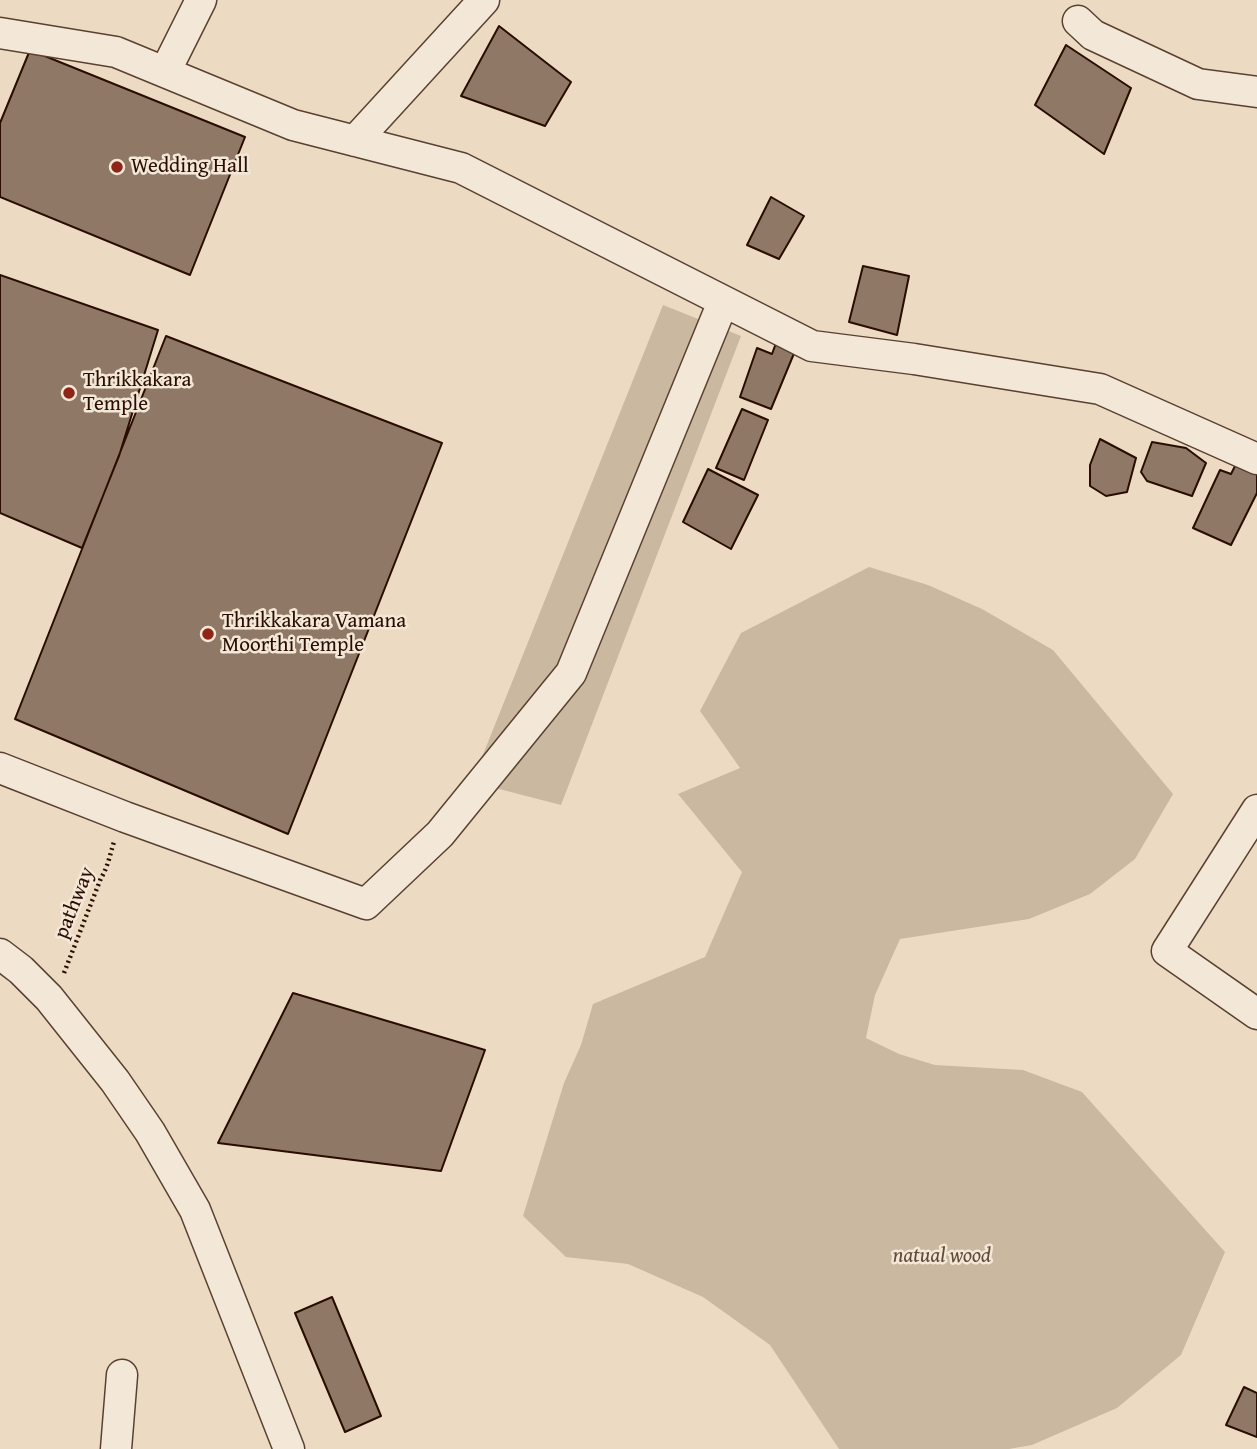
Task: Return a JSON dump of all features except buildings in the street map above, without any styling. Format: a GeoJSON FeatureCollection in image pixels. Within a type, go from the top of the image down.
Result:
{"type":"FeatureCollection","features":[{"type":"Feature","properties":{"kind":"street"},"geometry":{"type":"LineString","coordinates":[[165,72],[201,0]]}},
{"type":"Feature","properties":{"kind":"street"},"geometry":{"type":"LineString","coordinates":[[355,141],[484,0]]}},
{"type":"Feature","properties":{"kind":"street"},"geometry":{"type":"LineString","coordinates":[[1078,21],[1093,34],[1198,84],[1257,92]]}},
{"type":"Feature","properties":{"kind":"street"},"geometry":{"type":"LineString","coordinates":[[0,33],[116,52],[293,125],[461,168],[812,346],[915,359],[1100,389],[1257,459]]}},
{"type":"Feature","properties":{"kind":"street"},"geometry":{"type":"LineString","coordinates":[[0,768],[125,817],[366,904],[440,835],[571,673],[723,302]]}},
{"type":"Feature","properties":{"kind":"street"},"geometry":{"type":"LineString","coordinates":[[1257,810],[1167,951],[1257,1014]]}},
{"type":"Feature","properties":{"kind":"street"},"geometry":{"type":"LineString","coordinates":[[0,954],[21,970],[49,998],[114,1081],[176,1173],[195,1210],[289,1449]]}},
{"type":"Feature","properties":{"kind":"street"},"geometry":{"type":"LineString","coordinates":[[116,1449],[122,1375]]}},
{"type":"Feature","properties":{"kind":"path","name":"pathway"},"geometry":{"type":"LineString","coordinates":[[49,998],[71,958],[125,817]]}},
{"type":"Feature","properties":{"kind":"green space"},"geometry":{"type":"Polygon","coordinates":[[[663,305],[741,336],[561,805],[472,782],[663,305]]]}},
{"type":"Feature","properties":{"kind":"green space","name":"natual wood"},"geometry":{"type":"Polygon","coordinates":[[[869,567],[928,585],[982,609],[1053,650],[1173,794],[1135,859],[1090,894],[1029,919],[900,939],[875,995],[866,1038],[899,1054],[935,1065],[1023,1070],[1082,1092],[1225,1252],[1181,1355],[1117,1408],[1032,1445],[1009,1449],[839,1449],[770,1345],[703,1297],[628,1264],[566,1257],[523,1216],[564,1083],[581,1045],[593,1004],[705,957],[742,872],[678,794],[740,768],[700,711],[741,633],[869,567]]]}},
{"type":"Feature","properties":{"kind":"place","name":"Wedding Hall"},"geometry":{"type":"Point","coordinates":[117,167]}},
{"type":"Feature","properties":{"kind":"place","name":"Thrikkakara Temple"},"geometry":{"type":"Point","coordinates":[69,393]}},
{"type":"Feature","properties":{"kind":"place","name":"Thrikkakara Vamana Moorthi Temple"},"geometry":{"type":"Point","coordinates":[208,634]}}]}
